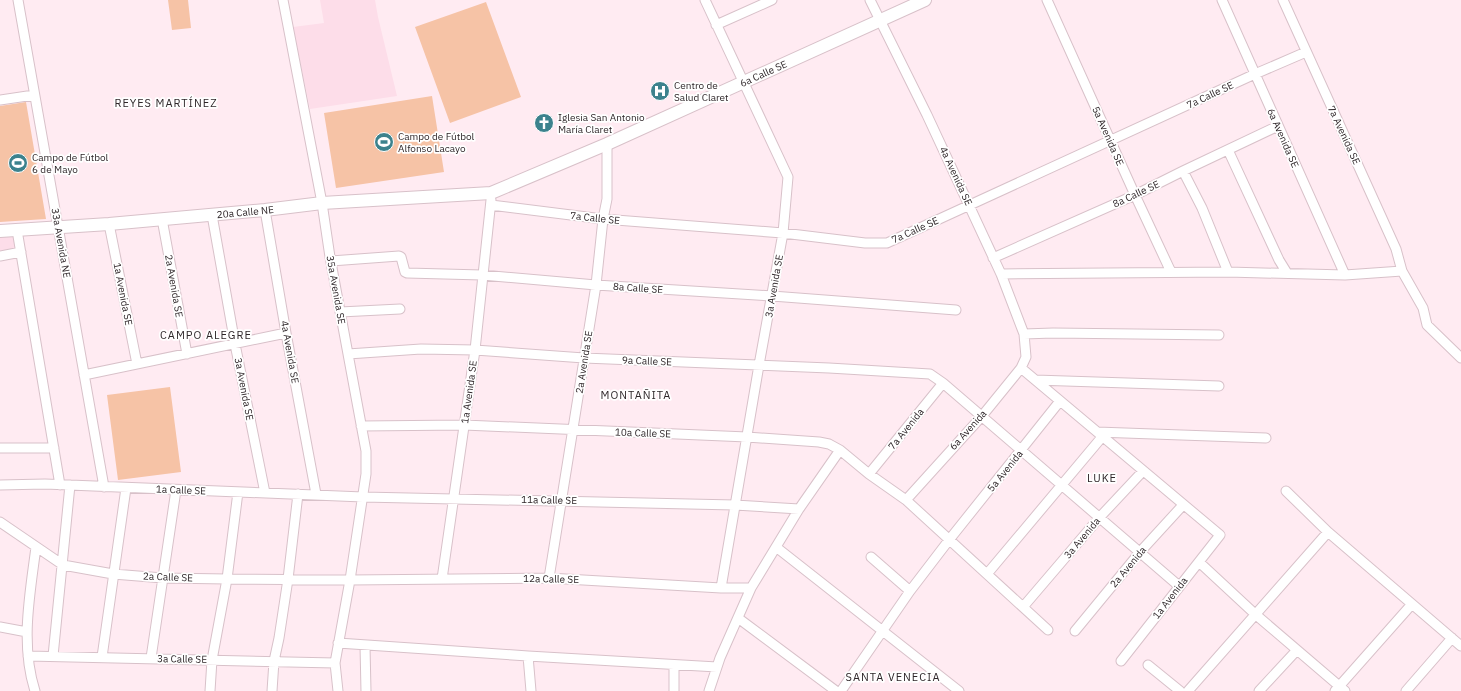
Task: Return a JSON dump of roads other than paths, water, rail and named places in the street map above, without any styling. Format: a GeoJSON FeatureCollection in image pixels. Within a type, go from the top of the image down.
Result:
{"type":"FeatureCollection","features":[{"type":"Feature","properties":{"kind":"street","name":"33a Avenida NE"},"geometry":{"type":"LineString","coordinates":[[18,0],[104,487]]}},
{"type":"Feature","properties":{"kind":"street","name":"35a Avenida SE"},"geometry":{"type":"LineString","coordinates":[[283,0],[322,203],[340,312],[366,451],[366,474],[363,496],[335,663],[338,691]]}},
{"type":"Feature","properties":{"kind":"street","name":"3a Avenida SE"},"geometry":{"type":"LineString","coordinates":[[704,0],[788,177],[783,233],[721,588]]}},
{"type":"Feature","properties":{"kind":"street"},"geometry":{"type":"LineString","coordinates":[[716,25],[772,0]]}},
{"type":"Feature","properties":{"kind":"street","name":"4a Avenida SE"},"geometry":{"type":"LineString","coordinates":[[870,0],[927,115],[1001,274],[1024,334],[1026,357]]}},
{"type":"Feature","properties":{"kind":"street","name":"6a Calle SE"},"geometry":{"type":"LineString","coordinates":[[491,199],[607,144],[925,0]]}},
{"type":"Feature","properties":{"kind":"street","name":"5a Avenida SE"},"geometry":{"type":"LineString","coordinates":[[1047,0],[1171,272]]}},
{"type":"Feature","properties":{"kind":"street","name":"6a Avenida SE"},"geometry":{"type":"LineString","coordinates":[[1222,0],[1345,276]]}},
{"type":"Feature","properties":{"kind":"street","name":"7a Avenida SE"},"geometry":{"type":"LineString","coordinates":[[1283,0],[1396,249],[1402,271],[1423,308],[1428,325],[1461,358]]}},
{"type":"Feature","properties":{"kind":"street","name":"7a Calle SE"},"geometry":{"type":"LineString","coordinates":[[491,199],[603,220],[783,233],[865,243],[887,243],[1110,140],[1306,52]]}},
{"type":"Feature","properties":{"kind":"street"},"geometry":{"type":"LineString","coordinates":[[0,100],[34,94]]}},
{"type":"Feature","properties":{"kind":"street","name":"8a Calle SE"},"geometry":{"type":"LineString","coordinates":[[993,258],[1135,195],[1278,126]]}},
{"type":"Feature","properties":{"kind":"street","name":"2a Avenida SE"},"geometry":{"type":"LineString","coordinates":[[550,578],[596,285],[603,220],[607,199],[607,144]]}},
{"type":"Feature","properties":{"kind":"street"},"geometry":{"type":"LineString","coordinates":[[1228,150],[1279,260],[1287,273]]}},
{"type":"Feature","properties":{"kind":"street"},"geometry":{"type":"LineString","coordinates":[[1183,171],[1202,208],[1228,272]]}},
{"type":"Feature","properties":{"kind":"street","name":"20a Calle NE"},"geometry":{"type":"LineString","coordinates":[[0,231],[109,224],[265,210],[322,203],[491,199]]}},
{"type":"Feature","properties":{"kind":"street","name":"1a Avenida SE"},"geometry":{"type":"LineString","coordinates":[[442,579],[475,350],[491,199]]}},
{"type":"Feature","properties":{"kind":"street","name":"4a Avenida SE"},"geometry":{"type":"LineString","coordinates":[[265,210],[316,494]]}},
{"type":"Feature","properties":{"kind":"street","name":"3a Avenida SE"},"geometry":{"type":"LineString","coordinates":[[212,215],[265,492]]}},
{"type":"Feature","properties":{"kind":"street","name":"2a Avenida SE"},"geometry":{"type":"LineString","coordinates":[[162,219],[187,354]]}},
{"type":"Feature","properties":{"kind":"street","name":"1a Avenida SE"},"geometry":{"type":"LineString","coordinates":[[109,224],[137,364]]}},
{"type":"Feature","properties":{"kind":"street"},"geometry":{"type":"LineString","coordinates":[[17,230],[60,485]]}},
{"type":"Feature","properties":{"kind":"street"},"geometry":{"type":"LineString","coordinates":[[0,256],[21,252]]}},
{"type":"Feature","properties":{"kind":"street","name":"8a Calle SE"},"geometry":{"type":"LineString","coordinates":[[331,261],[399,256],[407,273],[482,276],[956,310]]}},
{"type":"Feature","properties":{"kind":"street"},"geometry":{"type":"LineString","coordinates":[[1001,274],[1228,272],[1345,276],[1402,271]]}},
{"type":"Feature","properties":{"kind":"street"},"geometry":{"type":"LineString","coordinates":[[340,312],[400,309]]}},
{"type":"Feature","properties":{"kind":"street"},"geometry":{"type":"LineString","coordinates":[[1024,334],[1053,332],[1218,335]]}},
{"type":"Feature","properties":{"kind":"street"},"geometry":{"type":"LineString","coordinates":[[84,375],[286,333]]}},
{"type":"Feature","properties":{"kind":"street","name":"9a Calle SE"},"geometry":{"type":"LineString","coordinates":[[348,354],[421,349],[475,350],[584,358],[930,374],[982,416],[1179,586]]}},
{"type":"Feature","properties":{"kind":"street","name":"6a Avenida"},"geometry":{"type":"LineString","coordinates":[[906,500],[982,416],[1021,368],[1026,357]]}},
{"type":"Feature","properties":{"kind":"street"},"geometry":{"type":"LineString","coordinates":[[1021,368],[1183,505]]}},
{"type":"Feature","properties":{"kind":"street"},"geometry":{"type":"LineString","coordinates":[[1036,380],[1218,386]]}},
{"type":"Feature","properties":{"kind":"street","name":"7a Avenida"},"geometry":{"type":"LineString","coordinates":[[869,474],[943,383]]}},
{"type":"Feature","properties":{"kind":"street","name":"5a Avenida"},"geometry":{"type":"LineString","coordinates":[[841,691],[910,591],[1060,401]]}},
{"type":"Feature","properties":{"kind":"street","name":"10a Calle SE"},"geometry":{"type":"LineString","coordinates":[[361,426],[464,425],[747,437],[829,444],[840,450],[869,474],[906,500],[1048,630]]}},
{"type":"Feature","properties":{"kind":"street"},"geometry":{"type":"LineString","coordinates":[[1100,435],[1266,438]]}},
{"type":"Feature","properties":{"kind":"street"},"geometry":{"type":"LineString","coordinates":[[988,574],[1062,485],[1100,435]]}},
{"type":"Feature","properties":{"kind":"street"},"geometry":{"type":"LineString","coordinates":[[0,448],[54,448]]}},
{"type":"Feature","properties":{"kind":"street"},"geometry":{"type":"LineString","coordinates":[[709,691],[717,667],[751,588],[799,509],[840,450]]}},
{"type":"Feature","properties":{"kind":"street","name":"3a Avenida"},"geometry":{"type":"LineString","coordinates":[[1024,607],[1099,518],[1143,471]]}},
{"type":"Feature","properties":{"kind":"street","name":"1a Calle SE"},"geometry":{"type":"LineString","coordinates":[[0,485],[70,485],[363,496]]}},
{"type":"Feature","properties":{"kind":"street"},"geometry":{"type":"LineString","coordinates":[[53,656],[70,485]]}},
{"type":"Feature","properties":{"kind":"street"},"geometry":{"type":"LineString","coordinates":[[102,657],[126,488]]}},
{"type":"Feature","properties":{"kind":"street"},"geometry":{"type":"LineString","coordinates":[[151,658],[176,490]]}},
{"type":"Feature","properties":{"kind":"street"},"geometry":{"type":"LineString","coordinates":[[1286,491],[1328,532],[1461,646]]}},
{"type":"Feature","properties":{"kind":"street"},"geometry":{"type":"LineString","coordinates":[[210,691],[212,660],[227,579],[238,492]]}},
{"type":"Feature","properties":{"kind":"street"},"geometry":{"type":"LineString","coordinates":[[272,691],[274,661],[288,579],[298,494]]}},
{"type":"Feature","properties":{"kind":"street","name":"11a Calle SE"},"geometry":{"type":"LineString","coordinates":[[363,496],[735,505],[799,509]]}},
{"type":"Feature","properties":{"kind":"street","name":"1a Avenida"},"geometry":{"type":"LineString","coordinates":[[1121,660],[1220,535],[1183,505]]}},
{"type":"Feature","properties":{"kind":"street","name":"2a Avenida"},"geometry":{"type":"LineString","coordinates":[[1075,631],[1140,552],[1183,505]]}},
{"type":"Feature","properties":{"kind":"street","name":"2a Calle SE"},"geometry":{"type":"LineString","coordinates":[[0,522],[63,566],[113,574],[163,578],[350,580]]}},
{"type":"Feature","properties":{"kind":"street"},"geometry":{"type":"LineString","coordinates":[[1188,691],[1328,532]]}},
{"type":"Feature","properties":{"kind":"street"},"geometry":{"type":"LineString","coordinates":[[35,691],[30,676],[27,632],[30,592],[36,547]]}},
{"type":"Feature","properties":{"kind":"street"},"geometry":{"type":"LineString","coordinates":[[776,547],[959,691]]}},
{"type":"Feature","properties":{"kind":"street"},"geometry":{"type":"LineString","coordinates":[[871,557],[910,591]]}},
{"type":"Feature","properties":{"kind":"street"},"geometry":{"type":"LineString","coordinates":[[1199,562],[1340,689],[1412,604]]}},
{"type":"Feature","properties":{"kind":"street","name":"12a Calle SE"},"geometry":{"type":"LineString","coordinates":[[350,580],[550,578],[721,588],[751,588]]}},
{"type":"Feature","properties":{"kind":"street"},"geometry":{"type":"LineString","coordinates":[[738,618],[836,691]]}},
{"type":"Feature","properties":{"kind":"street"},"geometry":{"type":"LineString","coordinates":[[0,627],[27,632]]}},
{"type":"Feature","properties":{"kind":"street"},"geometry":{"type":"LineString","coordinates":[[1406,691],[1452,638]]}},
{"type":"Feature","properties":{"kind":"street"},"geometry":{"type":"LineString","coordinates":[[338,643],[365,646],[717,667]]}},
{"type":"Feature","properties":{"kind":"street"},"geometry":{"type":"LineString","coordinates":[[365,646],[366,691]]}},
{"type":"Feature","properties":{"kind":"street"},"geometry":{"type":"LineString","coordinates":[[1259,691],[1297,650]]}},
{"type":"Feature","properties":{"kind":"street","name":"3a Calle SE"},"geometry":{"type":"LineString","coordinates":[[28,656],[335,663]]}},
{"type":"Feature","properties":{"kind":"street"},"geometry":{"type":"LineString","coordinates":[[528,656],[531,691]]}},
{"type":"Feature","properties":{"kind":"street"},"geometry":{"type":"LineString","coordinates":[[674,665],[674,691]]}},
{"type":"Feature","properties":{"kind":"street"},"geometry":{"type":"LineString","coordinates":[[1148,665],[1180,691]]}},
{"type":"Feature","properties":{"kind":"place","name":"Centro de Salud Claret"},"geometry":{"type":"Point","coordinates":[660,91]}},
{"type":"Feature","properties":{"kind":"place","name":"Iglesia San Antonio María Claret"},"geometry":{"type":"Point","coordinates":[544,123]}},
{"type":"Feature","properties":{"kind":"place","name":"Campo de Fútbol Alfonso Lacayo"},"geometry":{"type":"Point","coordinates":[384,142]}},
{"type":"Feature","properties":{"kind":"place","name":"Campo de Fútbol 6 de Mayo"},"geometry":{"type":"Point","coordinates":[18,163]}},
{"type":"Feature","properties":{"kind":"district","name":"REYES MARTÍNEZ"},"geometry":{"type":"Point","coordinates":[166,103]}},
{"type":"Feature","properties":{"kind":"district","name":"CAMPO ALEGRE"},"geometry":{"type":"Point","coordinates":[206,335]}},
{"type":"Feature","properties":{"kind":"district","name":"MONTAÑITA"},"geometry":{"type":"Point","coordinates":[636,395]}},
{"type":"Feature","properties":{"kind":"district","name":"LUKE"},"geometry":{"type":"Point","coordinates":[1102,478]}},
{"type":"Feature","properties":{"kind":"district","name":"SANTA VENECIA"},"geometry":{"type":"Point","coordinates":[893,677]}}]}
